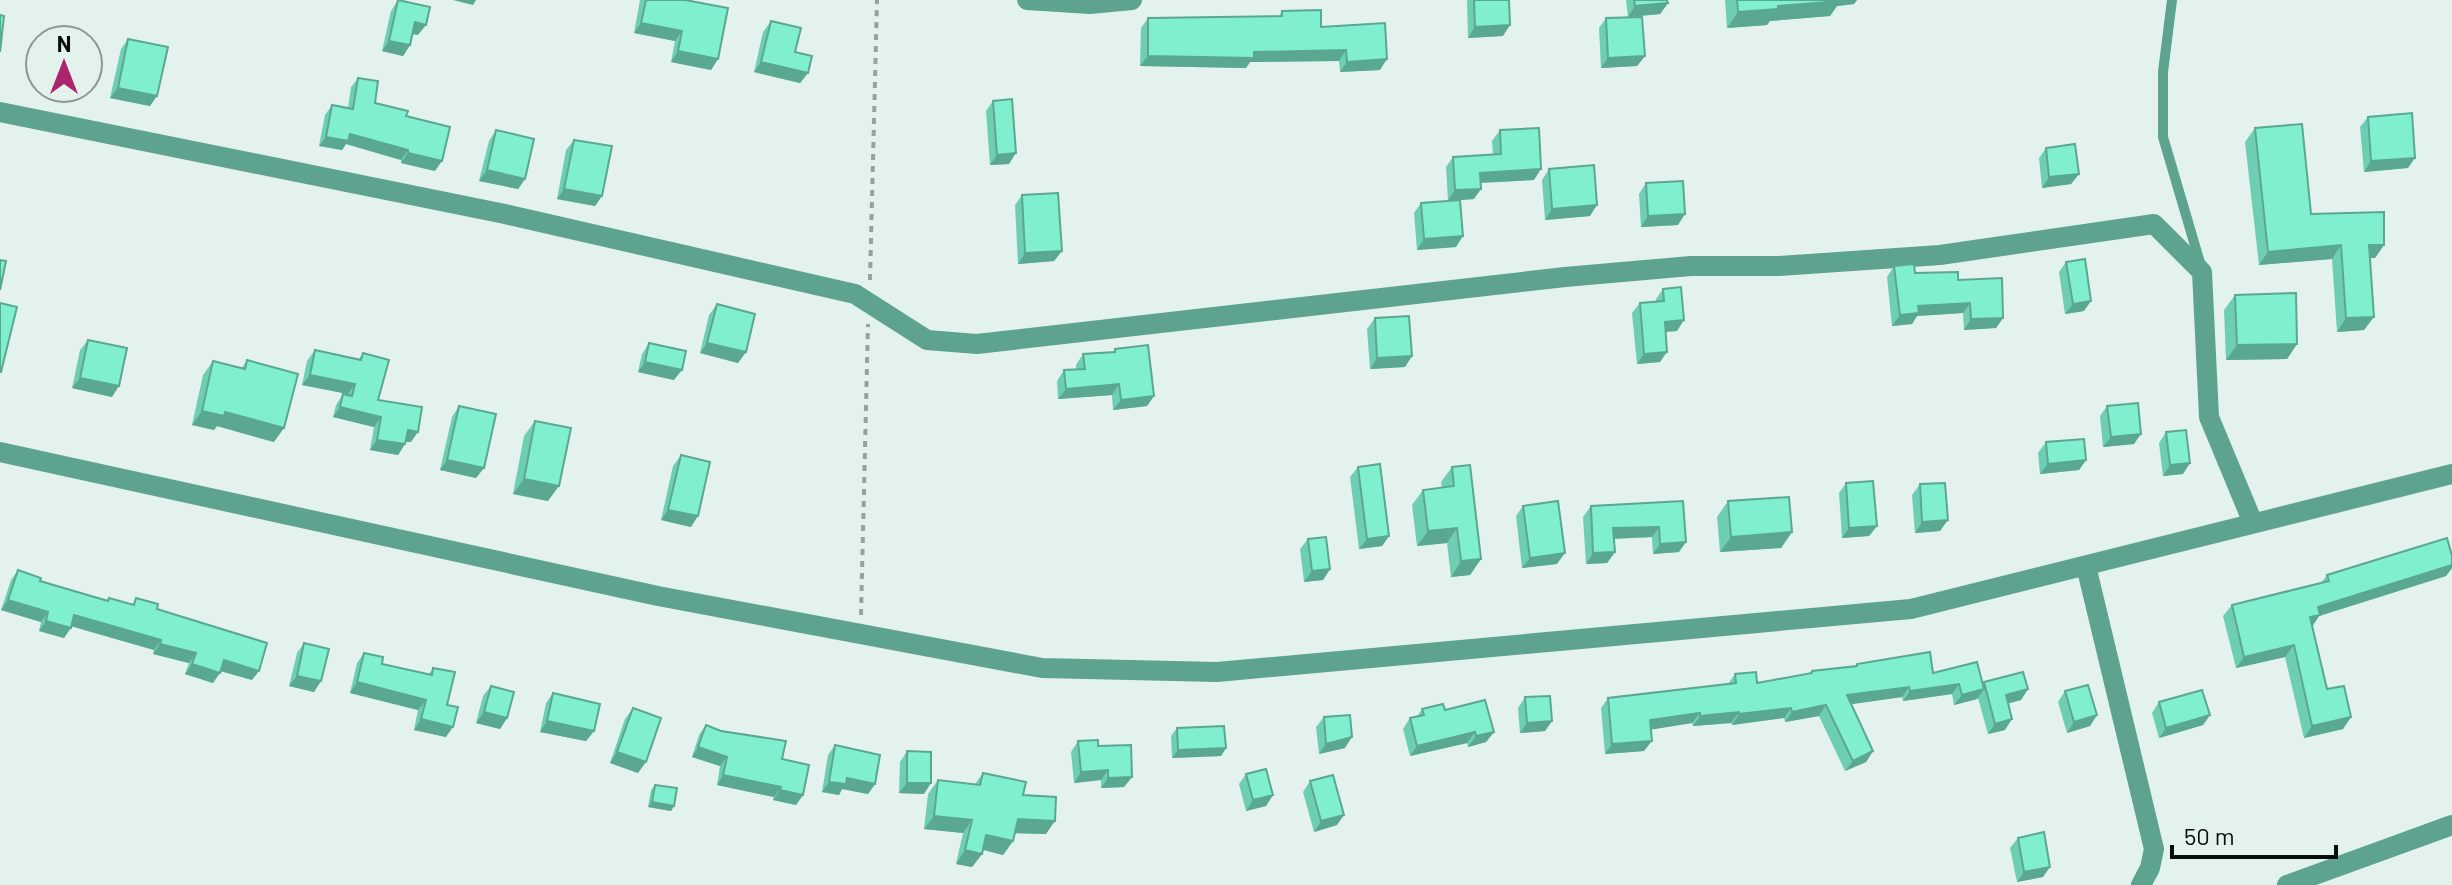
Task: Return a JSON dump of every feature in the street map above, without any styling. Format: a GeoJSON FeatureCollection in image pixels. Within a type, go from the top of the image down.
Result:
{"type":"FeatureCollection","features":[{"type":"Feature","properties":{"kind":"street"},"geometry":{"type":"LineString","coordinates":[[1027,0],[1090,4],[1132,0]]}},
{"type":"Feature","properties":{"kind":"street"},"geometry":{"type":"LineString","coordinates":[[0,112],[505,214],[855,294],[927,340],[977,344],[1565,277],[1691,266],[1779,266],[1940,255],[2154,224],[2202,272],[2209,417],[2253,523]]}},
{"type":"Feature","properties":{"kind":"street"},"geometry":{"type":"LineString","coordinates":[[0,452],[658,596],[1042,668],[1217,672],[1911,609],[2452,474]]}},
{"type":"Feature","properties":{"kind":"street"},"geometry":{"type":"LineString","coordinates":[[2086,566],[2154,849],[2150,868],[2141,885]]}},
{"type":"Feature","properties":{"kind":"street"},"geometry":{"type":"LineString","coordinates":[[2287,885],[2452,825]]}},
{"type":"Feature","properties":{"kind":"lane"},"geometry":{"type":"LineString","coordinates":[[2172,0],[2163,72],[2163,137],[2202,272]]}},
{"type":"Feature","properties":{"kind":"building"},"geometry":{"type":"Polygon","coordinates":[[[398,0],[430,7],[426,25],[415,22],[410,45],[389,41],[398,0]]]}},
{"type":"Feature","properties":{"kind":"building"},"geometry":{"type":"Polygon","coordinates":[[[646,0],[685,0],[728,8],[718,59],[678,51],[682,31],[641,23],[646,0]]]}},
{"type":"Feature","properties":{"kind":"building"},"geometry":{"type":"Polygon","coordinates":[[[1474,0],[1509,0],[1510,25],[1475,27],[1474,0]]]}},
{"type":"Feature","properties":{"kind":"building"},"geometry":{"type":"Polygon","coordinates":[[[1634,0],[1667,0],[1668,3],[1635,6],[1634,0]]]}},
{"type":"Feature","properties":{"kind":"building"},"geometry":{"type":"Polygon","coordinates":[[[1737,0],[1841,0],[1841,1],[1738,12],[1737,0]]]}},
{"type":"Feature","properties":{"kind":"building"},"geometry":{"type":"Polygon","coordinates":[[[1321,10],[1321,27],[1385,23],[1387,59],[1347,62],[1346,50],[1254,52],[1254,58],[1148,56],[1148,18],[1282,16],[1282,11],[1321,10]]]}},
{"type":"Feature","properties":{"kind":"building"},"geometry":{"type":"Polygon","coordinates":[[[0,15],[4,16],[0,52],[0,15]]]}},
{"type":"Feature","properties":{"kind":"building"},"geometry":{"type":"Polygon","coordinates":[[[1642,17],[1645,56],[1608,58],[1606,18],[1642,17]]]}},
{"type":"Feature","properties":{"kind":"building"},"geometry":{"type":"Polygon","coordinates":[[[771,21],[801,28],[795,52],[812,56],[808,73],[761,62],[771,21]]]}},
{"type":"Feature","properties":{"kind":"building"},"geometry":{"type":"Polygon","coordinates":[[[128,39],[168,47],[157,96],[118,88],[128,39]]]}},
{"type":"Feature","properties":{"kind":"building"},"geometry":{"type":"Polygon","coordinates":[[[358,78],[378,81],[375,103],[408,111],[406,116],[450,127],[442,161],[350,134],[348,141],[326,137],[332,105],[353,109],[358,78]]]}},
{"type":"Feature","properties":{"kind":"building"},"geometry":{"type":"Polygon","coordinates":[[[1012,99],[1016,153],[997,155],[993,101],[1012,99]]]}},
{"type":"Feature","properties":{"kind":"building"},"geometry":{"type":"Polygon","coordinates":[[[2412,113],[2415,158],[2371,161],[2368,117],[2412,113]]]}},
{"type":"Feature","properties":{"kind":"building"},"geometry":{"type":"Polygon","coordinates":[[[2302,124],[2311,214],[2384,212],[2384,245],[2369,245],[2374,317],[2346,318],[2341,245],[2268,252],[2255,128],[2302,124]]]}},
{"type":"Feature","properties":{"kind":"building"},"geometry":{"type":"Polygon","coordinates":[[[1539,128],[1541,169],[1480,173],[1481,189],[1455,190],[1453,157],[1501,154],[1500,130],[1539,128]]]}},
{"type":"Feature","properties":{"kind":"building"},"geometry":{"type":"Polygon","coordinates":[[[496,130],[534,139],[525,179],[487,170],[496,130]]]}},
{"type":"Feature","properties":{"kind":"building"},"geometry":{"type":"Polygon","coordinates":[[[574,140],[612,146],[602,196],[564,189],[574,140]]]}},
{"type":"Feature","properties":{"kind":"building"},"geometry":{"type":"Polygon","coordinates":[[[2075,144],[2079,174],[2049,177],[2046,148],[2075,144]]]}},
{"type":"Feature","properties":{"kind":"building"},"geometry":{"type":"Polygon","coordinates":[[[1594,165],[1597,205],[1552,209],[1549,169],[1594,165]]]}},
{"type":"Feature","properties":{"kind":"building"},"geometry":{"type":"Polygon","coordinates":[[[1683,181],[1685,214],[1648,216],[1646,183],[1683,181]]]}},
{"type":"Feature","properties":{"kind":"building"},"geometry":{"type":"Polygon","coordinates":[[[1058,193],[1062,251],[1025,253],[1022,195],[1058,193]]]}},
{"type":"Feature","properties":{"kind":"building"},"geometry":{"type":"Polygon","coordinates":[[[1460,200],[1463,236],[1424,239],[1421,203],[1460,200]]]}},
{"type":"Feature","properties":{"kind":"building"},"geometry":{"type":"Polygon","coordinates":[[[2085,259],[2091,301],[2073,304],[2066,262],[2085,259]]]}},
{"type":"Feature","properties":{"kind":"building"},"geometry":{"type":"Polygon","coordinates":[[[0,260],[6,261],[0,290],[0,260]]]}},
{"type":"Feature","properties":{"kind":"building"},"geometry":{"type":"Polygon","coordinates":[[[1914,264],[1915,273],[1958,272],[1958,280],[2002,278],[2003,318],[1971,319],[1970,303],[1918,306],[1919,313],[1900,315],[1894,266],[1914,264]]]}},
{"type":"Feature","properties":{"kind":"building"},"geometry":{"type":"Polygon","coordinates":[[[1681,287],[1684,320],[1665,322],[1667,352],[1644,354],[1640,303],[1664,301],[1663,289],[1681,287]]]}},
{"type":"Feature","properties":{"kind":"building"},"geometry":{"type":"Polygon","coordinates":[[[2296,293],[2297,344],[2237,345],[2235,295],[2296,293]]]}},
{"type":"Feature","properties":{"kind":"building"},"geometry":{"type":"Polygon","coordinates":[[[0,303],[17,307],[1,372],[0,372],[0,303]]]}},
{"type":"Feature","properties":{"kind":"building"},"geometry":{"type":"Polygon","coordinates":[[[717,304],[755,314],[746,352],[707,343],[717,304]]]}},
{"type":"Feature","properties":{"kind":"building"},"geometry":{"type":"Polygon","coordinates":[[[1409,316],[1412,356],[1377,358],[1375,318],[1409,316]]]}},
{"type":"Feature","properties":{"kind":"building"},"geometry":{"type":"Polygon","coordinates":[[[88,340],[127,348],[119,386],[80,378],[88,340]]]}},
{"type":"Feature","properties":{"kind":"building"},"geometry":{"type":"Polygon","coordinates":[[[649,343],[686,351],[682,370],[645,362],[649,343]]]}},
{"type":"Feature","properties":{"kind":"building"},"geometry":{"type":"Polygon","coordinates":[[[1148,345],[1154,396],[1121,400],[1119,384],[1066,389],[1064,370],[1085,369],[1083,354],[1115,352],[1115,349],[1148,345]]]}},
{"type":"Feature","properties":{"kind":"building"},"geometry":{"type":"Polygon","coordinates":[[[315,350],[361,360],[363,353],[389,360],[378,400],[422,407],[418,432],[408,430],[405,444],[377,440],[381,417],[340,407],[343,394],[352,396],[355,384],[310,375],[315,350]]]}},
{"type":"Feature","properties":{"kind":"building"},"geometry":{"type":"Polygon","coordinates":[[[247,360],[298,374],[284,428],[225,412],[224,416],[202,411],[213,361],[245,369],[247,360]]]}},
{"type":"Feature","properties":{"kind":"building"},"geometry":{"type":"Polygon","coordinates":[[[2138,403],[2141,434],[2111,437],[2107,406],[2138,403]]]}},
{"type":"Feature","properties":{"kind":"building"},"geometry":{"type":"Polygon","coordinates":[[[459,406],[496,414],[484,468],[447,460],[459,406]]]}},
{"type":"Feature","properties":{"kind":"building"},"geometry":{"type":"Polygon","coordinates":[[[535,421],[571,428],[559,486],[524,479],[535,421]]]}},
{"type":"Feature","properties":{"kind":"building"},"geometry":{"type":"Polygon","coordinates":[[[2186,430],[2190,463],[2170,465],[2166,432],[2186,430]]]}},
{"type":"Feature","properties":{"kind":"building"},"geometry":{"type":"Polygon","coordinates":[[[2084,439],[2086,460],[2048,464],[2046,442],[2084,439]]]}},
{"type":"Feature","properties":{"kind":"building"},"geometry":{"type":"Polygon","coordinates":[[[681,455],[710,462],[698,516],[668,510],[681,455]]]}},
{"type":"Feature","properties":{"kind":"building"},"geometry":{"type":"Polygon","coordinates":[[[1380,464],[1389,536],[1367,539],[1358,467],[1380,464]]]}},
{"type":"Feature","properties":{"kind":"building"},"geometry":{"type":"Polygon","coordinates":[[[1470,465],[1481,559],[1461,561],[1457,528],[1428,531],[1423,490],[1454,486],[1452,467],[1470,465]]]}},
{"type":"Feature","properties":{"kind":"building"},"geometry":{"type":"Polygon","coordinates":[[[1873,481],[1877,526],[1849,528],[1846,483],[1873,481]]]}},
{"type":"Feature","properties":{"kind":"building"},"geometry":{"type":"Polygon","coordinates":[[[1945,483],[1948,520],[1922,522],[1920,484],[1945,483]]]}},
{"type":"Feature","properties":{"kind":"building"},"geometry":{"type":"Polygon","coordinates":[[[1789,497],[1792,532],[1731,537],[1728,501],[1789,497]]]}},
{"type":"Feature","properties":{"kind":"building"},"geometry":{"type":"Polygon","coordinates":[[[1558,501],[1565,553],[1530,558],[1523,506],[1558,501]]]}},
{"type":"Feature","properties":{"kind":"building"},"geometry":{"type":"Polygon","coordinates":[[[1683,501],[1686,542],[1660,544],[1659,527],[1613,528],[1615,552],[1593,553],[1591,506],[1683,501]]]}},
{"type":"Feature","properties":{"kind":"building"},"geometry":{"type":"Polygon","coordinates":[[[1326,537],[1330,569],[1312,571],[1308,539],[1326,537]]]}},
{"type":"Feature","properties":{"kind":"building"},"geometry":{"type":"Polygon","coordinates":[[[2447,538],[2452,565],[2318,607],[2320,615],[2310,617],[2327,689],[2344,686],[2351,717],[2312,726],[2294,645],[2244,657],[2232,605],[2329,581],[2327,575],[2447,538]]]}},
{"type":"Feature","properties":{"kind":"building"},"geometry":{"type":"Polygon","coordinates":[[[18,570],[41,578],[40,581],[108,601],[109,598],[134,605],[136,598],[158,604],[157,609],[267,643],[259,671],[224,660],[220,673],[192,664],[196,653],[74,615],[71,628],[46,621],[48,612],[8,600],[18,570]]]}},
{"type":"Feature","properties":{"kind":"building"},"geometry":{"type":"Polygon","coordinates":[[[304,643],[329,649],[321,681],[297,676],[304,643]]]}},
{"type":"Feature","properties":{"kind":"building"},"geometry":{"type":"Polygon","coordinates":[[[1930,652],[1933,673],[1977,662],[1984,689],[1962,695],[1959,684],[1847,695],[1873,751],[1853,761],[1826,705],[1792,712],[1791,708],[1739,714],[1700,716],[1700,713],[1650,720],[1652,741],[1612,744],[1608,698],[1736,683],[1735,674],[1756,672],[1757,683],[1930,652]]]}},
{"type":"Feature","properties":{"kind":"building"},"geometry":{"type":"Polygon","coordinates":[[[364,653],[383,657],[382,664],[432,675],[433,668],[455,672],[447,705],[458,707],[453,727],[421,719],[426,700],[357,682],[364,653]]]}},
{"type":"Feature","properties":{"kind":"building"},"geometry":{"type":"Polygon","coordinates":[[[2023,672],[2028,689],[2006,695],[2012,719],[1995,724],[1984,682],[2023,672]]]}},
{"type":"Feature","properties":{"kind":"building"},"geometry":{"type":"Polygon","coordinates":[[[2088,685],[2097,715],[2074,722],[2065,691],[2088,685]]]}},
{"type":"Feature","properties":{"kind":"building"},"geometry":{"type":"Polygon","coordinates":[[[491,686],[514,692],[507,718],[484,712],[491,686]]]}},
{"type":"Feature","properties":{"kind":"building"},"geometry":{"type":"Polygon","coordinates":[[[2202,690],[2210,715],[2166,728],[2159,702],[2202,690]]]}},
{"type":"Feature","properties":{"kind":"building"},"geometry":{"type":"Polygon","coordinates":[[[553,693],[600,704],[594,731],[547,721],[553,693]]]}},
{"type":"Feature","properties":{"kind":"building"},"geometry":{"type":"Polygon","coordinates":[[[1550,696],[1552,721],[1527,723],[1525,697],[1550,696]]]}},
{"type":"Feature","properties":{"kind":"building"},"geometry":{"type":"Polygon","coordinates":[[[1485,700],[1494,732],[1476,736],[1475,732],[1417,746],[1410,718],[1424,715],[1422,709],[1443,704],[1445,710],[1485,700]]]}},
{"type":"Feature","properties":{"kind":"building"},"geometry":{"type":"Polygon","coordinates":[[[633,708],[661,718],[646,762],[617,752],[633,708]]]}},
{"type":"Feature","properties":{"kind":"building"},"geometry":{"type":"Polygon","coordinates":[[[1350,715],[1352,737],[1326,744],[1324,717],[1350,715]]]}},
{"type":"Feature","properties":{"kind":"building"},"geometry":{"type":"Polygon","coordinates":[[[706,725],[721,731],[786,741],[782,759],[809,765],[803,795],[780,790],[781,787],[723,775],[727,757],[698,747],[706,725]]]}},
{"type":"Feature","properties":{"kind":"building"},"geometry":{"type":"Polygon","coordinates":[[[1224,726],[1226,748],[1178,750],[1177,728],[1224,726]]]}},
{"type":"Feature","properties":{"kind":"building"},"geometry":{"type":"Polygon","coordinates":[[[1098,740],[1098,746],[1131,745],[1132,777],[1108,778],[1108,770],[1081,772],[1078,741],[1098,740]]]}},
{"type":"Feature","properties":{"kind":"building"},"geometry":{"type":"Polygon","coordinates":[[[835,745],[880,755],[875,784],[847,778],[846,784],[829,782],[835,745]]]}},
{"type":"Feature","properties":{"kind":"building"},"geometry":{"type":"Polygon","coordinates":[[[907,751],[931,752],[931,783],[907,783],[907,751]]]}},
{"type":"Feature","properties":{"kind":"building"},"geometry":{"type":"Polygon","coordinates":[[[1266,769],[1273,795],[1253,800],[1246,774],[1266,769]]]}},
{"type":"Feature","properties":{"kind":"building"},"geometry":{"type":"Polygon","coordinates":[[[983,773],[1026,782],[1023,795],[1056,797],[1055,821],[1018,819],[1013,841],[986,835],[982,854],[965,850],[972,820],[934,816],[938,780],[980,785],[983,773]]]}},
{"type":"Feature","properties":{"kind":"building"},"geometry":{"type":"Polygon","coordinates":[[[1333,775],[1344,815],[1321,821],[1310,781],[1333,775]]]}},
{"type":"Feature","properties":{"kind":"building"},"geometry":{"type":"Polygon","coordinates":[[[655,785],[677,788],[674,806],[652,802],[655,785]]]}},
{"type":"Feature","properties":{"kind":"building"},"geometry":{"type":"Polygon","coordinates":[[[2044,832],[2050,867],[2024,872],[2018,838],[2044,832]]]}}]}
